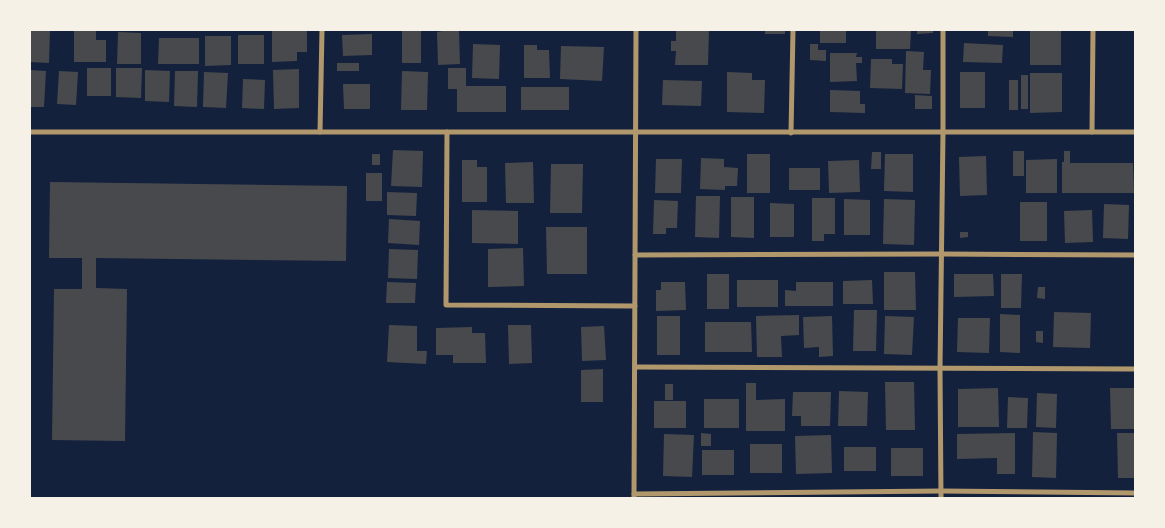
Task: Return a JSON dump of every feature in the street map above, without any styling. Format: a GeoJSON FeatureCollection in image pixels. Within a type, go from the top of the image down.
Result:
{"type":"FeatureCollection","features":[{"type":"Feature","properties":{"kind":"street"},"geometry":{"type":"LineString","coordinates":[[320,132],[322,30]]}},
{"type":"Feature","properties":{"kind":"street"},"geometry":{"type":"LineString","coordinates":[[636,30],[634,496],[941,492],[1135,493]]}},
{"type":"Feature","properties":{"kind":"street"},"geometry":{"type":"LineString","coordinates":[[791,133],[793,30]]}},
{"type":"Feature","properties":{"kind":"street"},"geometry":{"type":"LineString","coordinates":[[941,498],[940,369],[943,30]]}},
{"type":"Feature","properties":{"kind":"street"},"geometry":{"type":"LineString","coordinates":[[1092,132],[1093,30]]}},
{"type":"Feature","properties":{"kind":"street"},"geometry":{"type":"LineString","coordinates":[[30,132],[1135,132]]}},
{"type":"Feature","properties":{"kind":"street"},"geometry":{"type":"LineString","coordinates":[[447,132],[446,305],[635,306]]}},
{"type":"Feature","properties":{"kind":"street"},"geometry":{"type":"LineString","coordinates":[[635,255],[1135,255]]}},
{"type":"Feature","properties":{"kind":"street"},"geometry":{"type":"LineString","coordinates":[[635,367],[1135,369]]}},
{"type":"Feature","properties":{"kind":"building"},"geometry":{"type":"Polygon","coordinates":[[[30,30],[50,30],[49,63],[30,62],[30,30]]]}},
{"type":"Feature","properties":{"kind":"building"},"geometry":{"type":"Polygon","coordinates":[[[74,30],[96,30],[96,40],[106,40],[106,62],[74,62],[74,30]]]}},
{"type":"Feature","properties":{"kind":"building"},"geometry":{"type":"Polygon","coordinates":[[[272,30],[307,30],[307,52],[297,52],[297,61],[272,62],[272,30]]]}},
{"type":"Feature","properties":{"kind":"building"},"geometry":{"type":"Polygon","coordinates":[[[402,30],[421,30],[421,63],[402,63],[402,30]]]}},
{"type":"Feature","properties":{"kind":"building"},"geometry":{"type":"Polygon","coordinates":[[[459,30],[460,64],[438,65],[437,32],[459,30]]]}},
{"type":"Feature","properties":{"kind":"building"},"geometry":{"type":"Polygon","coordinates":[[[676,30],[709,30],[708,65],[675,65],[676,51],[671,51],[671,41],[676,41],[676,30]]]}},
{"type":"Feature","properties":{"kind":"building"},"geometry":{"type":"Polygon","coordinates":[[[765,30],[785,30],[785,34],[765,34],[765,30]]]}},
{"type":"Feature","properties":{"kind":"building"},"geometry":{"type":"Polygon","coordinates":[[[820,30],[846,30],[846,43],[820,43],[820,30]]]}},
{"type":"Feature","properties":{"kind":"building"},"geometry":{"type":"Polygon","coordinates":[[[876,30],[911,30],[910,49],[876,49],[876,30]]]}},
{"type":"Feature","properties":{"kind":"building"},"geometry":{"type":"Polygon","coordinates":[[[917,30],[933,30],[933,33],[917,34],[917,30]]]}},
{"type":"Feature","properties":{"kind":"building"},"geometry":{"type":"Polygon","coordinates":[[[988,30],[1013,30],[1013,37],[988,36],[988,30]]]}},
{"type":"Feature","properties":{"kind":"building"},"geometry":{"type":"Polygon","coordinates":[[[1030,30],[1061,30],[1061,65],[1030,65],[1030,30]]]}},
{"type":"Feature","properties":{"kind":"building"},"geometry":{"type":"Polygon","coordinates":[[[118,32],[141,33],[141,64],[117,64],[118,32]]]}},
{"type":"Feature","properties":{"kind":"building"},"geometry":{"type":"Polygon","coordinates":[[[372,34],[372,55],[343,56],[342,35],[372,34]]]}},
{"type":"Feature","properties":{"kind":"building"},"geometry":{"type":"Polygon","coordinates":[[[238,35],[264,35],[264,64],[238,64],[238,35]]]}},
{"type":"Feature","properties":{"kind":"building"},"geometry":{"type":"Polygon","coordinates":[[[205,36],[231,36],[231,65],[205,66],[205,36]]]}},
{"type":"Feature","properties":{"kind":"building"},"geometry":{"type":"Polygon","coordinates":[[[159,38],[199,38],[199,64],[158,64],[159,38]]]}},
{"type":"Feature","properties":{"kind":"building"},"geometry":{"type":"Polygon","coordinates":[[[964,43],[1003,45],[1002,63],[963,62],[964,43]]]}},
{"type":"Feature","properties":{"kind":"building"},"geometry":{"type":"Polygon","coordinates":[[[473,44],[500,45],[499,79],[472,78],[473,44]]]}},
{"type":"Feature","properties":{"kind":"building"},"geometry":{"type":"Polygon","coordinates":[[[810,44],[818,44],[818,50],[826,50],[826,61],[810,60],[810,44]]]}},
{"type":"Feature","properties":{"kind":"building"},"geometry":{"type":"Polygon","coordinates":[[[524,45],[537,45],[537,50],[549,50],[550,78],[524,78],[524,45]]]}},
{"type":"Feature","properties":{"kind":"building"},"geometry":{"type":"Polygon","coordinates":[[[561,46],[604,47],[602,81],[560,79],[561,46]]]}},
{"type":"Feature","properties":{"kind":"building"},"geometry":{"type":"Polygon","coordinates":[[[906,51],[924,52],[923,70],[931,70],[930,94],[905,93],[906,51]]]}},
{"type":"Feature","properties":{"kind":"building"},"geometry":{"type":"Polygon","coordinates":[[[830,53],[857,53],[856,57],[862,57],[862,63],[856,63],[857,81],[830,82],[830,53]]]}},
{"type":"Feature","properties":{"kind":"building"},"geometry":{"type":"Polygon","coordinates":[[[871,59],[892,59],[892,64],[903,64],[902,89],[870,88],[871,59]]]}},
{"type":"Feature","properties":{"kind":"building"},"geometry":{"type":"Polygon","coordinates":[[[337,63],[359,63],[359,71],[337,71],[337,63]]]}},
{"type":"Feature","properties":{"kind":"building"},"geometry":{"type":"Polygon","coordinates":[[[87,68],[111,68],[111,96],[87,96],[87,68]]]}},
{"type":"Feature","properties":{"kind":"building"},"geometry":{"type":"Polygon","coordinates":[[[116,68],[142,68],[141,98],[116,97],[116,68]]]}},
{"type":"Feature","properties":{"kind":"building"},"geometry":{"type":"Polygon","coordinates":[[[448,68],[466,68],[466,86],[506,86],[506,112],[457,112],[457,89],[448,89],[448,68]]]}},
{"type":"Feature","properties":{"kind":"building"},"geometry":{"type":"Polygon","coordinates":[[[299,69],[299,108],[274,109],[273,70],[299,69]]]}},
{"type":"Feature","properties":{"kind":"building"},"geometry":{"type":"Polygon","coordinates":[[[30,70],[46,71],[44,107],[30,107],[30,70]]]}},
{"type":"Feature","properties":{"kind":"building"},"geometry":{"type":"Polygon","coordinates":[[[145,70],[170,71],[169,102],[145,101],[145,70]]]}},
{"type":"Feature","properties":{"kind":"building"},"geometry":{"type":"Polygon","coordinates":[[[59,71],[78,72],[76,105],[57,104],[59,71]]]}},
{"type":"Feature","properties":{"kind":"building"},"geometry":{"type":"Polygon","coordinates":[[[175,71],[198,71],[197,107],[174,106],[175,71]]]}},
{"type":"Feature","properties":{"kind":"building"},"geometry":{"type":"Polygon","coordinates":[[[402,71],[428,72],[427,110],[401,110],[402,71]]]}},
{"type":"Feature","properties":{"kind":"building"},"geometry":{"type":"Polygon","coordinates":[[[204,72],[228,73],[226,108],[203,107],[204,72]]]}},
{"type":"Feature","properties":{"kind":"building"},"geometry":{"type":"Polygon","coordinates":[[[727,72],[752,73],[752,80],[765,80],[764,113],[727,112],[727,72]]]}},
{"type":"Feature","properties":{"kind":"building"},"geometry":{"type":"Polygon","coordinates":[[[960,72],[985,72],[985,108],[960,108],[960,72]]]}},
{"type":"Feature","properties":{"kind":"building"},"geometry":{"type":"Polygon","coordinates":[[[1030,73],[1062,73],[1062,112],[1030,113],[1030,73]]]}},
{"type":"Feature","properties":{"kind":"building"},"geometry":{"type":"Polygon","coordinates":[[[1021,75],[1028,75],[1028,109],[1021,109],[1021,75]]]}},
{"type":"Feature","properties":{"kind":"building"},"geometry":{"type":"Polygon","coordinates":[[[243,79],[265,80],[264,109],[242,108],[243,79]]]}},
{"type":"Feature","properties":{"kind":"building"},"geometry":{"type":"Polygon","coordinates":[[[663,80],[702,81],[701,106],[662,105],[663,80]]]}},
{"type":"Feature","properties":{"kind":"building"},"geometry":{"type":"Polygon","coordinates":[[[1009,80],[1018,80],[1018,110],[1009,110],[1009,80]]]}},
{"type":"Feature","properties":{"kind":"building"},"geometry":{"type":"Polygon","coordinates":[[[343,84],[370,84],[370,109],[344,109],[343,84]]]}},
{"type":"Feature","properties":{"kind":"building"},"geometry":{"type":"Polygon","coordinates":[[[521,87],[569,87],[569,110],[521,110],[521,87]]]}},
{"type":"Feature","properties":{"kind":"building"},"geometry":{"type":"Polygon","coordinates":[[[830,90],[860,91],[860,104],[865,104],[865,113],[830,112],[830,90]]]}},
{"type":"Feature","properties":{"kind":"building"},"geometry":{"type":"Polygon","coordinates":[[[915,95],[932,96],[932,109],[915,109],[915,95]]]}},
{"type":"Feature","properties":{"kind":"building"},"geometry":{"type":"Polygon","coordinates":[[[393,150],[423,151],[422,187],[391,186],[393,150]]]}},
{"type":"Feature","properties":{"kind":"building"},"geometry":{"type":"Polygon","coordinates":[[[1013,151],[1024,151],[1024,176],[1013,176],[1013,151]]]}},
{"type":"Feature","properties":{"kind":"building"},"geometry":{"type":"Polygon","coordinates":[[[1064,151],[1070,151],[1070,163],[1133,163],[1134,193],[1062,193],[1064,151]]]}},
{"type":"Feature","properties":{"kind":"building"},"geometry":{"type":"Polygon","coordinates":[[[872,152],[881,152],[881,169],[871,169],[872,152]]]}},
{"type":"Feature","properties":{"kind":"building"},"geometry":{"type":"Polygon","coordinates":[[[372,154],[380,154],[380,165],[372,165],[372,154]]]}},
{"type":"Feature","properties":{"kind":"building"},"geometry":{"type":"Polygon","coordinates":[[[747,154],[770,154],[770,193],[747,193],[747,154]]]}},
{"type":"Feature","properties":{"kind":"building"},"geometry":{"type":"Polygon","coordinates":[[[885,154],[913,154],[913,192],[884,191],[885,154]]]}},
{"type":"Feature","properties":{"kind":"building"},"geometry":{"type":"Polygon","coordinates":[[[986,156],[987,195],[960,196],[959,157],[986,156]]]}},
{"type":"Feature","properties":{"kind":"building"},"geometry":{"type":"Polygon","coordinates":[[[701,158],[724,159],[724,167],[738,168],[737,186],[725,186],[725,190],[700,189],[701,158]]]}},
{"type":"Feature","properties":{"kind":"building"},"geometry":{"type":"Polygon","coordinates":[[[656,159],[682,159],[681,193],[655,193],[656,159]]]}},
{"type":"Feature","properties":{"kind":"building"},"geometry":{"type":"Polygon","coordinates":[[[1057,159],[1057,193],[1026,193],[1026,160],[1057,159]]]}},
{"type":"Feature","properties":{"kind":"building"},"geometry":{"type":"Polygon","coordinates":[[[462,160],[477,160],[477,167],[487,167],[487,202],[462,202],[462,160]]]}},
{"type":"Feature","properties":{"kind":"building"},"geometry":{"type":"Polygon","coordinates":[[[859,160],[860,192],[829,193],[828,161],[859,160]]]}},
{"type":"Feature","properties":{"kind":"building"},"geometry":{"type":"Polygon","coordinates":[[[533,162],[534,203],[506,203],[505,163],[533,162]]]}},
{"type":"Feature","properties":{"kind":"building"},"geometry":{"type":"Polygon","coordinates":[[[551,164],[583,164],[582,213],[550,213],[551,164]]]}},
{"type":"Feature","properties":{"kind":"building"},"geometry":{"type":"Polygon","coordinates":[[[789,168],[820,168],[820,190],[789,190],[789,168]]]}},
{"type":"Feature","properties":{"kind":"building"},"geometry":{"type":"Polygon","coordinates":[[[366,173],[382,173],[382,201],[366,201],[366,173]]]}},
{"type":"Feature","properties":{"kind":"building"},"geometry":{"type":"Polygon","coordinates":[[[50,182],[347,186],[346,261],[96,258],[96,288],[127,289],[125,441],[52,440],[54,289],[82,289],[82,258],[49,258],[50,182]]]}},
{"type":"Feature","properties":{"kind":"building"},"geometry":{"type":"Polygon","coordinates":[[[387,192],[417,193],[416,216],[387,215],[387,192]]]}},
{"type":"Feature","properties":{"kind":"building"},"geometry":{"type":"Polygon","coordinates":[[[696,196],[720,196],[719,238],[695,237],[696,196]]]}},
{"type":"Feature","properties":{"kind":"building"},"geometry":{"type":"Polygon","coordinates":[[[731,197],[754,197],[754,238],[731,237],[731,197]]]}},
{"type":"Feature","properties":{"kind":"building"},"geometry":{"type":"Polygon","coordinates":[[[812,198],[835,198],[835,234],[824,234],[824,241],[812,241],[812,198]]]}},
{"type":"Feature","properties":{"kind":"building"},"geometry":{"type":"Polygon","coordinates":[[[844,199],[870,200],[870,235],[844,235],[844,199]]]}},
{"type":"Feature","properties":{"kind":"building"},"geometry":{"type":"Polygon","coordinates":[[[884,199],[915,200],[914,245],[883,244],[884,199]]]}},
{"type":"Feature","properties":{"kind":"building"},"geometry":{"type":"Polygon","coordinates":[[[654,200],[678,201],[677,228],[666,228],[666,234],[653,234],[654,200]]]}},
{"type":"Feature","properties":{"kind":"building"},"geometry":{"type":"Polygon","coordinates":[[[1020,202],[1047,202],[1047,241],[1020,241],[1020,202]]]}},
{"type":"Feature","properties":{"kind":"building"},"geometry":{"type":"Polygon","coordinates":[[[770,203],[794,204],[794,237],[770,237],[770,203]]]}},
{"type":"Feature","properties":{"kind":"building"},"geometry":{"type":"Polygon","coordinates":[[[1104,204],[1129,205],[1128,239],[1103,238],[1104,204]]]}},
{"type":"Feature","properties":{"kind":"building"},"geometry":{"type":"Polygon","coordinates":[[[472,210],[518,211],[518,244],[472,243],[472,210]]]}},
{"type":"Feature","properties":{"kind":"building"},"geometry":{"type":"Polygon","coordinates":[[[1092,210],[1093,242],[1065,243],[1064,211],[1092,210]]]}},
{"type":"Feature","properties":{"kind":"building"},"geometry":{"type":"Polygon","coordinates":[[[389,219],[420,221],[419,245],[388,243],[389,219]]]}},
{"type":"Feature","properties":{"kind":"building"},"geometry":{"type":"Polygon","coordinates":[[[546,227],[587,227],[587,274],[547,274],[546,227]]]}},
{"type":"Feature","properties":{"kind":"building"},"geometry":{"type":"Polygon","coordinates":[[[960,232],[968,232],[968,237],[960,238],[960,232]]]}},
{"type":"Feature","properties":{"kind":"building"},"geometry":{"type":"Polygon","coordinates":[[[523,248],[524,286],[488,287],[488,249],[523,248]]]}},
{"type":"Feature","properties":{"kind":"building"},"geometry":{"type":"Polygon","coordinates":[[[389,249],[418,250],[417,279],[388,278],[389,249]]]}},
{"type":"Feature","properties":{"kind":"building"},"geometry":{"type":"Polygon","coordinates":[[[884,272],[915,272],[916,310],[884,310],[884,272]]]}},
{"type":"Feature","properties":{"kind":"building"},"geometry":{"type":"Polygon","coordinates":[[[707,274],[729,274],[729,309],[707,309],[707,274]]]}},
{"type":"Feature","properties":{"kind":"building"},"geometry":{"type":"Polygon","coordinates":[[[954,274],[993,274],[994,296],[954,297],[954,274]]]}},
{"type":"Feature","properties":{"kind":"building"},"geometry":{"type":"Polygon","coordinates":[[[1001,274],[1022,274],[1021,308],[1001,308],[1001,274]]]}},
{"type":"Feature","properties":{"kind":"building"},"geometry":{"type":"Polygon","coordinates":[[[737,280],[778,280],[778,307],[737,307],[737,280]]]}},
{"type":"Feature","properties":{"kind":"building"},"geometry":{"type":"Polygon","coordinates":[[[872,280],[873,304],[843,304],[843,281],[872,280]]]}},
{"type":"Feature","properties":{"kind":"building"},"geometry":{"type":"Polygon","coordinates":[[[387,282],[416,283],[415,303],[386,303],[387,282]]]}},
{"type":"Feature","properties":{"kind":"building"},"geometry":{"type":"Polygon","coordinates":[[[661,282],[685,282],[686,310],[656,311],[656,290],[661,290],[661,282]]]}},
{"type":"Feature","properties":{"kind":"building"},"geometry":{"type":"Polygon","coordinates":[[[796,282],[833,282],[833,306],[785,306],[785,290],[796,291],[796,282]]]}},
{"type":"Feature","properties":{"kind":"building"},"geometry":{"type":"Polygon","coordinates":[[[1038,287],[1045,287],[1045,299],[1037,298],[1038,287]]]}},
{"type":"Feature","properties":{"kind":"building"},"geometry":{"type":"Polygon","coordinates":[[[854,310],[877,310],[876,351],[853,351],[854,310]]]}},
{"type":"Feature","properties":{"kind":"building"},"geometry":{"type":"Polygon","coordinates":[[[1054,312],[1091,313],[1090,348],[1053,347],[1054,312]]]}},
{"type":"Feature","properties":{"kind":"building"},"geometry":{"type":"Polygon","coordinates":[[[1000,314],[1020,315],[1020,353],[1000,352],[1000,314]]]}},
{"type":"Feature","properties":{"kind":"building"},"geometry":{"type":"Polygon","coordinates":[[[799,315],[799,335],[781,336],[782,357],[757,357],[756,316],[799,315]]]}},
{"type":"Feature","properties":{"kind":"building"},"geometry":{"type":"Polygon","coordinates":[[[657,316],[680,316],[680,355],[657,355],[657,316]]]}},
{"type":"Feature","properties":{"kind":"building"},"geometry":{"type":"Polygon","coordinates":[[[832,316],[833,356],[819,357],[819,347],[804,348],[803,317],[832,316]]]}},
{"type":"Feature","properties":{"kind":"building"},"geometry":{"type":"Polygon","coordinates":[[[885,316],[914,317],[912,355],[884,354],[885,316]]]}},
{"type":"Feature","properties":{"kind":"building"},"geometry":{"type":"Polygon","coordinates":[[[958,318],[990,318],[989,353],[957,352],[958,318]]]}},
{"type":"Feature","properties":{"kind":"building"},"geometry":{"type":"Polygon","coordinates":[[[705,322],[751,322],[752,352],[705,352],[705,322]]]}},
{"type":"Feature","properties":{"kind":"building"},"geometry":{"type":"Polygon","coordinates":[[[389,325],[417,326],[417,351],[427,351],[426,364],[387,362],[389,325]]]}},
{"type":"Feature","properties":{"kind":"building"},"geometry":{"type":"Polygon","coordinates":[[[508,325],[531,325],[532,363],[509,364],[508,325]]]}},
{"type":"Feature","properties":{"kind":"building"},"geometry":{"type":"Polygon","coordinates":[[[604,326],[606,360],[582,361],[581,327],[604,326]]]}},
{"type":"Feature","properties":{"kind":"building"},"geometry":{"type":"Polygon","coordinates":[[[472,327],[472,333],[485,333],[486,363],[453,363],[453,355],[436,355],[436,328],[472,327]]]}},
{"type":"Feature","properties":{"kind":"building"},"geometry":{"type":"Polygon","coordinates":[[[1036,331],[1043,331],[1043,343],[1036,342],[1036,331]]]}},
{"type":"Feature","properties":{"kind":"building"},"geometry":{"type":"Polygon","coordinates":[[[603,369],[603,402],[581,402],[581,370],[603,369]]]}},
{"type":"Feature","properties":{"kind":"building"},"geometry":{"type":"Polygon","coordinates":[[[885,382],[914,382],[915,430],[886,430],[885,382]]]}},
{"type":"Feature","properties":{"kind":"building"},"geometry":{"type":"Polygon","coordinates":[[[746,383],[756,383],[756,400],[785,399],[785,431],[746,431],[746,383]]]}},
{"type":"Feature","properties":{"kind":"building"},"geometry":{"type":"Polygon","coordinates":[[[665,384],[673,384],[673,400],[665,400],[665,384]]]}},
{"type":"Feature","properties":{"kind":"building"},"geometry":{"type":"Polygon","coordinates":[[[998,388],[999,427],[958,427],[958,389],[998,388]]]}},
{"type":"Feature","properties":{"kind":"building"},"geometry":{"type":"Polygon","coordinates":[[[1110,388],[1135,388],[1135,429],[1111,429],[1110,388]]]}},
{"type":"Feature","properties":{"kind":"building"},"geometry":{"type":"Polygon","coordinates":[[[839,391],[868,392],[867,426],[838,426],[839,391]]]}},
{"type":"Feature","properties":{"kind":"building"},"geometry":{"type":"Polygon","coordinates":[[[793,392],[831,392],[830,426],[801,426],[801,416],[792,416],[793,392]]]}},
{"type":"Feature","properties":{"kind":"building"},"geometry":{"type":"Polygon","coordinates":[[[1037,393],[1057,394],[1056,428],[1036,427],[1037,393]]]}},
{"type":"Feature","properties":{"kind":"building"},"geometry":{"type":"Polygon","coordinates":[[[1008,397],[1028,398],[1027,428],[1007,428],[1008,397]]]}},
{"type":"Feature","properties":{"kind":"building"},"geometry":{"type":"Polygon","coordinates":[[[704,399],[739,399],[739,428],[704,428],[704,399]]]}},
{"type":"Feature","properties":{"kind":"building"},"geometry":{"type":"Polygon","coordinates":[[[654,401],[686,401],[686,428],[654,428],[654,401]]]}},
{"type":"Feature","properties":{"kind":"building"},"geometry":{"type":"Polygon","coordinates":[[[1033,432],[1057,433],[1056,478],[1032,477],[1033,432]]]}},
{"type":"Feature","properties":{"kind":"building"},"geometry":{"type":"Polygon","coordinates":[[[701,433],[711,434],[711,446],[701,446],[701,433]]]}},
{"type":"Feature","properties":{"kind":"building"},"geometry":{"type":"Polygon","coordinates":[[[1015,433],[1015,474],[997,474],[997,458],[957,459],[957,434],[1015,433]]]}},
{"type":"Feature","properties":{"kind":"building"},"geometry":{"type":"Polygon","coordinates":[[[1117,433],[1135,433],[1135,478],[1118,478],[1117,433]]]}},
{"type":"Feature","properties":{"kind":"building"},"geometry":{"type":"Polygon","coordinates":[[[664,434],[694,435],[692,477],[663,476],[664,434]]]}},
{"type":"Feature","properties":{"kind":"building"},"geometry":{"type":"Polygon","coordinates":[[[831,435],[832,473],[796,474],[795,436],[831,435]]]}},
{"type":"Feature","properties":{"kind":"building"},"geometry":{"type":"Polygon","coordinates":[[[750,444],[782,444],[782,473],[750,473],[750,444]]]}},
{"type":"Feature","properties":{"kind":"building"},"geometry":{"type":"Polygon","coordinates":[[[844,447],[876,447],[876,471],[844,471],[844,447]]]}},
{"type":"Feature","properties":{"kind":"building"},"geometry":{"type":"Polygon","coordinates":[[[891,448],[923,448],[923,476],[891,476],[891,448]]]}},
{"type":"Feature","properties":{"kind":"building"},"geometry":{"type":"Polygon","coordinates":[[[702,450],[734,450],[734,475],[702,475],[702,450]]]}}]}
